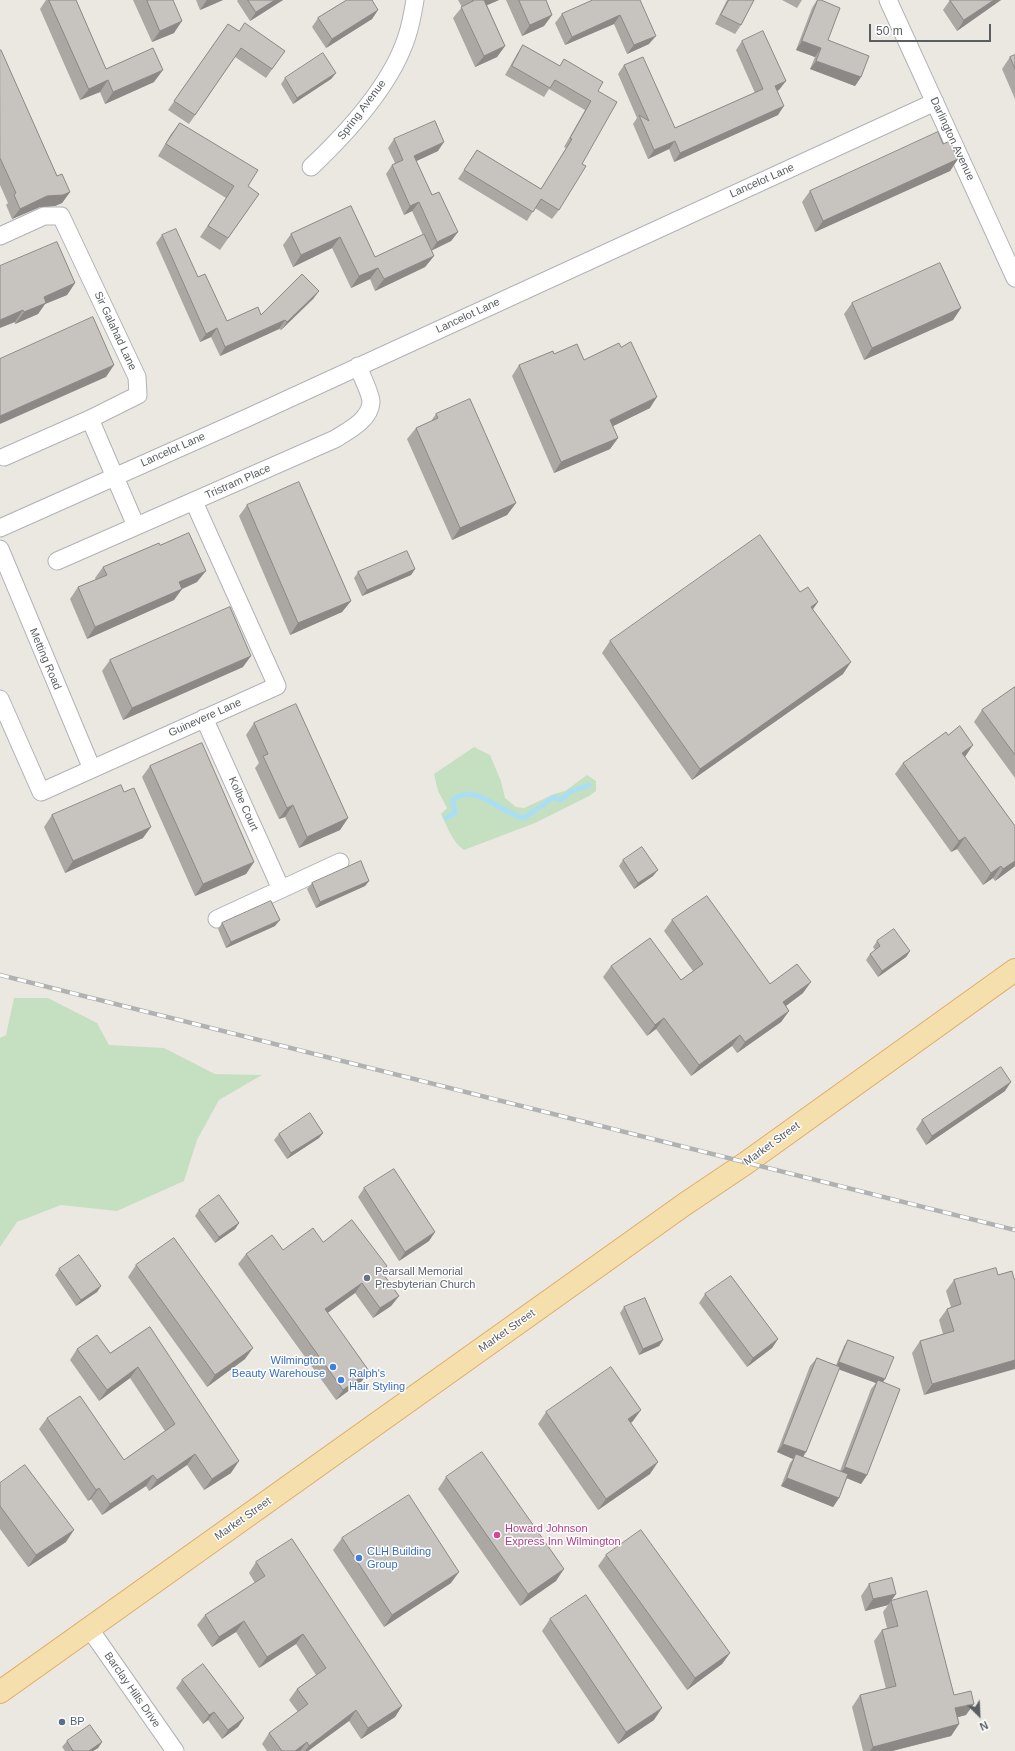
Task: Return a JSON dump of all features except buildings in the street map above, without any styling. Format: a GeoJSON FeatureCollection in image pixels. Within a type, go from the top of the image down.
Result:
{"type":"FeatureCollection","features":[{"type":"Feature","properties":{"kind":"main road","name":"Market Street"},"geometry":{"type":"LineString","coordinates":[[0,1692],[685,1204],[746,1163],[1015,970]]}},
{"type":"Feature","properties":{"kind":"street","name":"Spring Avenue"},"geometry":{"type":"LineString","coordinates":[[311,167],[332,147],[379,90],[400,55],[407,36],[415,0]]}},
{"type":"Feature","properties":{"kind":"street","name":"Darlington Avenue"},"geometry":{"type":"LineString","coordinates":[[888,0],[1015,278]]}},
{"type":"Feature","properties":{"kind":"street","name":"Lancelot Lane"},"geometry":{"type":"LineString","coordinates":[[0,528],[248,417],[935,102]]}},
{"type":"Feature","properties":{"kind":"street","name":"Sir Galahad Lane"},"geometry":{"type":"LineString","coordinates":[[0,236],[44,216],[61,216],[137,377],[138,395],[90,419],[4,457]]}},
{"type":"Feature","properties":{"kind":"street","name":"Tristram Place"},"geometry":{"type":"LineString","coordinates":[[57,561],[336,439],[368,414],[371,401],[358,366]]}},
{"type":"Feature","properties":{"kind":"street"},"geometry":{"type":"LineString","coordinates":[[90,419],[136,526]]}},
{"type":"Feature","properties":{"kind":"street","name":"Guinevere Lane"},"geometry":{"type":"LineString","coordinates":[[0,699],[41,792],[277,686],[194,502]]}},
{"type":"Feature","properties":{"kind":"street","name":"Metting Road"},"geometry":{"type":"LineString","coordinates":[[0,549],[92,769]]}},
{"type":"Feature","properties":{"kind":"street","name":"Kolbe Court"},"geometry":{"type":"LineString","coordinates":[[204,718],[281,890]]}},
{"type":"Feature","properties":{"kind":"street"},"geometry":{"type":"LineString","coordinates":[[217,919],[340,862]]}},
{"type":"Feature","properties":{"kind":"street","name":"Barclay Hills Drive"},"geometry":{"type":"LineString","coordinates":[[89,1628],[175,1751]]}},
{"type":"Feature","properties":{"kind":"green space"},"geometry":{"type":"Polygon","coordinates":[[[474,747],[490,755],[501,781],[505,798],[516,807],[524,808],[554,794],[565,791],[587,775],[596,781],[596,791],[535,823],[464,850],[456,843],[441,814],[447,808],[438,791],[434,774],[474,747]]]}},
{"type":"Feature","properties":{"kind":"green space"},"geometry":{"type":"Polygon","coordinates":[[[14,998],[48,998],[97,1023],[109,1045],[164,1048],[215,1074],[262,1075],[219,1100],[197,1140],[184,1181],[117,1211],[61,1205],[17,1222],[0,1247],[0,1038],[6,1035],[14,998]]]}},
{"type":"Feature","properties":{"kind":"waterway"},"geometry":{"type":"LineString","coordinates":[[446,818],[455,813],[453,800],[462,795],[470,794],[480,797],[516,816],[524,818],[554,797],[561,800],[570,792],[589,785]]}},
{"type":"Feature","properties":{"kind":"railway"},"geometry":{"type":"LineString","coordinates":[[0,975],[1015,1230]]}},
{"type":"Feature","properties":{"kind":"place","name":"Pearsall Memorial Presbyterian Church"},"geometry":{"type":"Point","coordinates":[367,1278]}},
{"type":"Feature","properties":{"kind":"place","name":"Wilmington Beauty Warehouse"},"geometry":{"type":"Point","coordinates":[333,1367]}},
{"type":"Feature","properties":{"kind":"place","name":"Ralph's Hair Styling"},"geometry":{"type":"Point","coordinates":[341,1380]}},
{"type":"Feature","properties":{"kind":"place","name":"Howard Johnson Express Inn Wilmington"},"geometry":{"type":"Point","coordinates":[497,1535]}},
{"type":"Feature","properties":{"kind":"place","name":"CLH Building Group"},"geometry":{"type":"Point","coordinates":[359,1558]}},
{"type":"Feature","properties":{"kind":"place","name":"BP"},"geometry":{"type":"Point","coordinates":[62,1722]}}]}
